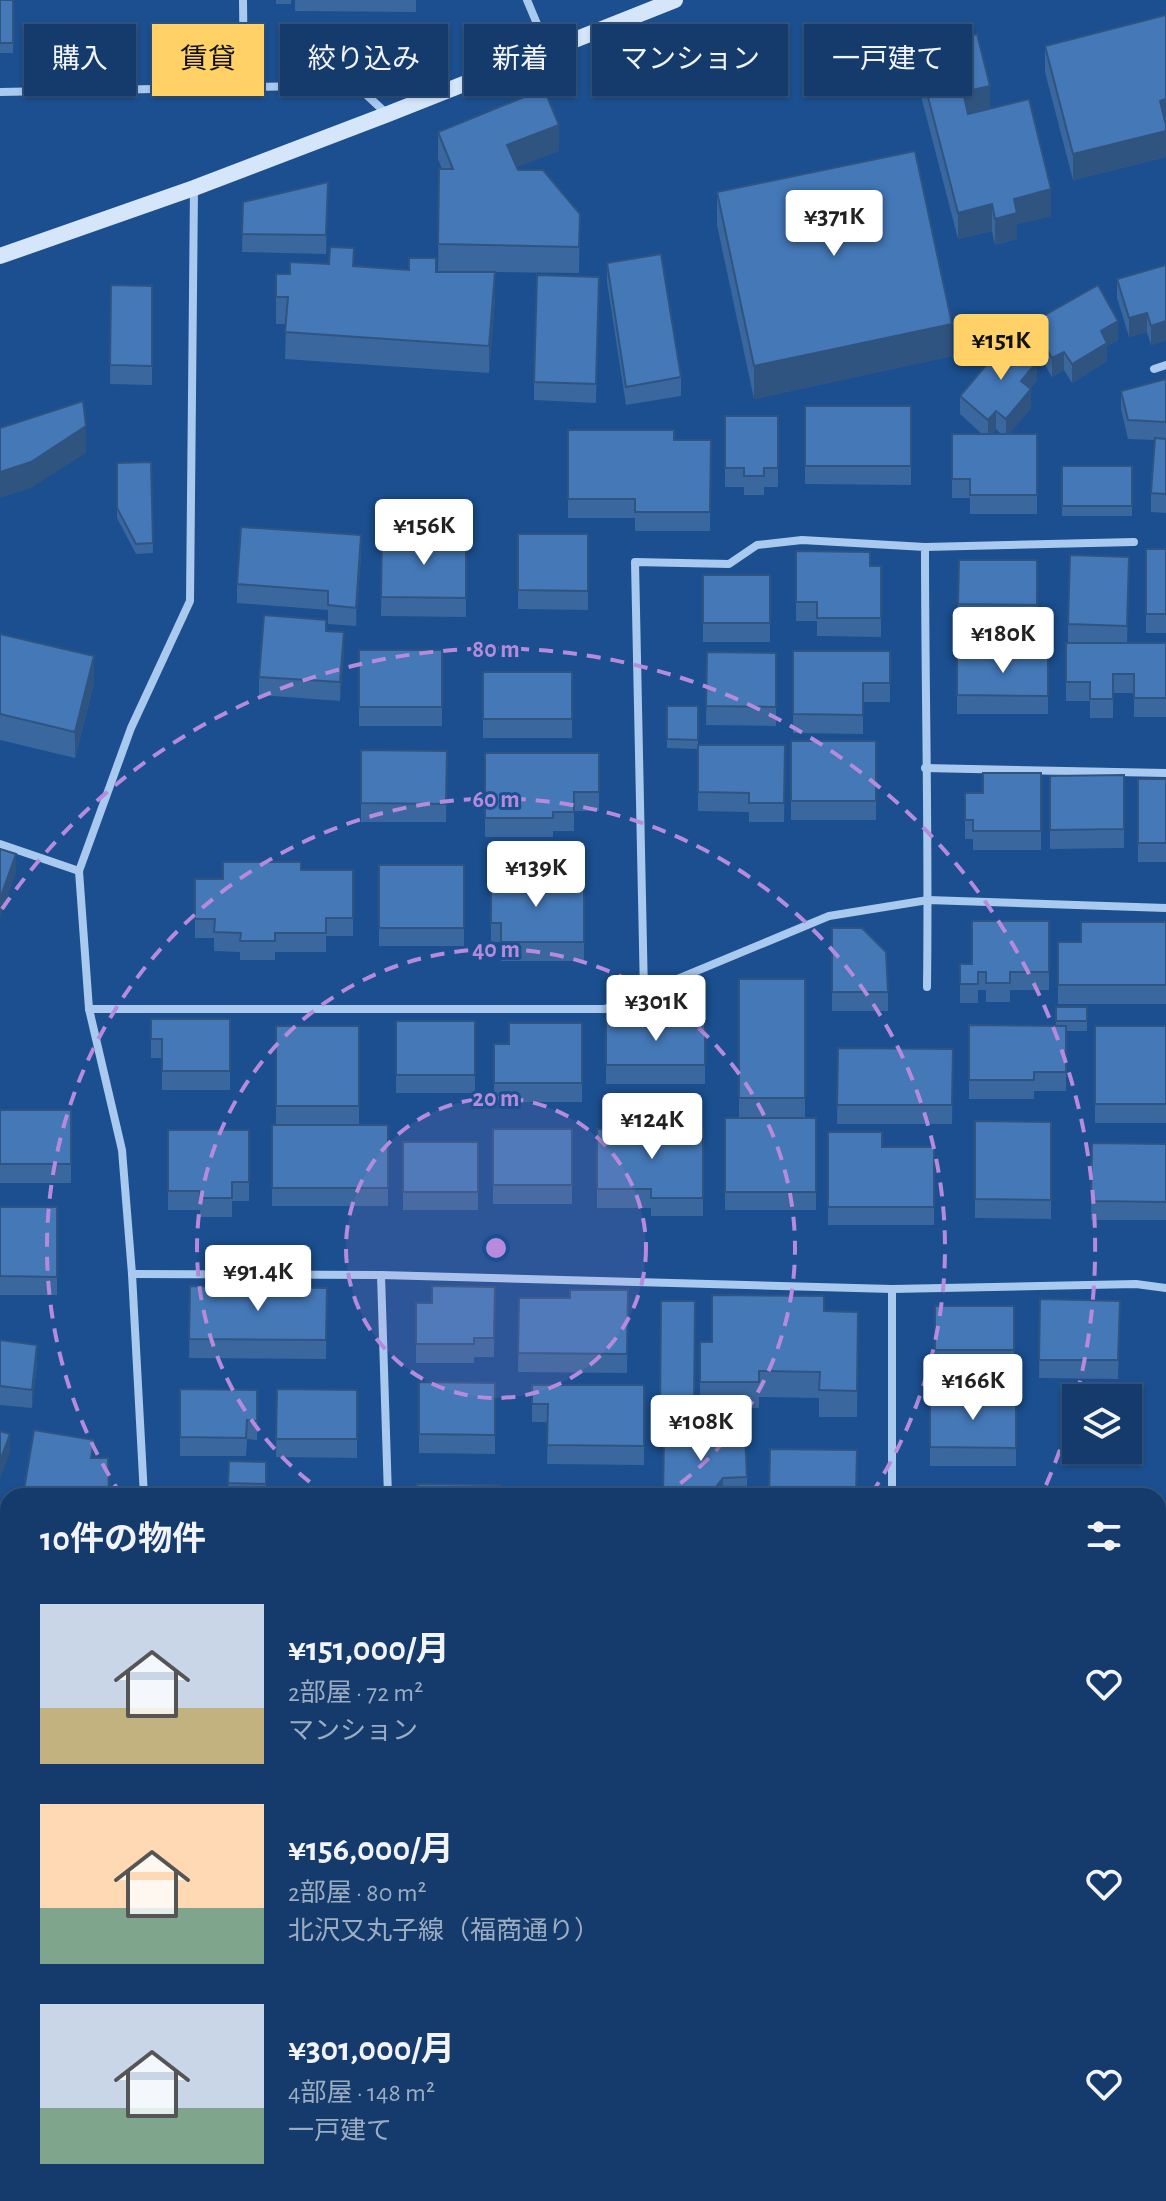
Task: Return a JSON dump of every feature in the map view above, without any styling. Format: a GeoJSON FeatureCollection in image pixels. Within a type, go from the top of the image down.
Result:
{"type":"FeatureCollection","features":[{"type":"Feature","properties":{"kind":"street"},"geometry":{"type":"LineString","coordinates":[[243,0],[243,24]]}},
{"type":"Feature","properties":{"kind":"street"},"geometry":{"type":"LineString","coordinates":[[527,0],[537,24]]}},
{"type":"Feature","properties":{"kind":"street"},"geometry":{"type":"LineString","coordinates":[[576,39],[675,0]]}},
{"type":"Feature","properties":{"kind":"street"},"geometry":{"type":"LineString","coordinates":[[0,256],[194,188],[464,84]]}},
{"type":"Feature","properties":{"kind":"street"},"geometry":{"type":"LineString","coordinates":[[264,86],[356,85],[388,114]]}},
{"type":"Feature","properties":{"kind":"street"},"geometry":{"type":"LineString","coordinates":[[0,92],[152,88]]}},
{"type":"Feature","properties":{"kind":"street"},"geometry":{"type":"LineString","coordinates":[[144,1488],[122,1150],[89,1009],[79,871],[131,728],[190,601],[194,188]]}},
{"type":"Feature","properties":{"kind":"street"},"geometry":{"type":"LineString","coordinates":[[1154,369],[1166,365]]}},
{"type":"Feature","properties":{"kind":"street"},"geometry":{"type":"LineString","coordinates":[[644,994],[635,562],[729,564],[757,545],[802,540],[925,547],[1134,542]]}},
{"type":"Feature","properties":{"kind":"street"},"geometry":{"type":"LineString","coordinates":[[925,547],[927,987]]}},
{"type":"Feature","properties":{"kind":"street"},"geometry":{"type":"LineString","coordinates":[[925,768],[1166,773]]}},
{"type":"Feature","properties":{"kind":"street"},"geometry":{"type":"LineString","coordinates":[[0,844],[79,871]]}},
{"type":"Feature","properties":{"kind":"street"},"geometry":{"type":"LineString","coordinates":[[89,1009],[605,1009],[829,916],[928,900],[1166,908]]}},
{"type":"Feature","properties":{"kind":"street"},"geometry":{"type":"LineString","coordinates":[[132,1274],[381,1275],[892,1289],[1136,1284],[1166,1288]]}},
{"type":"Feature","properties":{"kind":"street"},"geometry":{"type":"LineString","coordinates":[[381,1275],[388,1488]]}},
{"type":"Feature","properties":{"kind":"street"},"geometry":{"type":"LineString","coordinates":[[892,1289],[892,1488]]}},
{"type":"Feature","properties":{"kind":"building"},"geometry":{"type":"Polygon","coordinates":[[[0,0],[13,0],[13,43],[0,43],[0,0]]]}},
{"type":"Feature","properties":{"kind":"building"},"geometry":{"type":"Polygon","coordinates":[[[1166,15],[1166,99],[1160,101],[1166,131],[1073,154],[1045,46],[1166,15]]]}},
{"type":"Feature","properties":{"kind":"building"},"geometry":{"type":"Polygon","coordinates":[[[977,34],[990,86],[972,90],[972,35],[977,34]]]}},
{"type":"Feature","properties":{"kind":"building"},"geometry":{"type":"Polygon","coordinates":[[[527,96],[547,96],[559,125],[507,145],[518,170],[543,170],[580,214],[579,247],[438,244],[439,169],[453,169],[438,132],[527,96]]]}},
{"type":"Feature","properties":{"kind":"building"},"geometry":{"type":"Polygon","coordinates":[[[928,96],[964,96],[968,114],[1029,99],[1051,189],[1014,199],[1017,213],[995,219],[992,204],[958,213],[928,96]]]}},
{"type":"Feature","properties":{"kind":"building"},"geometry":{"type":"Polygon","coordinates":[[[915,151],[952,324],[754,366],[717,192],[915,151]]]}},
{"type":"Feature","properties":{"kind":"building"},"geometry":{"type":"Polygon","coordinates":[[[328,182],[326,235],[242,234],[243,202],[328,182]]]}},
{"type":"Feature","properties":{"kind":"building"},"geometry":{"type":"Polygon","coordinates":[[[330,247],[354,248],[353,266],[409,270],[409,258],[436,258],[436,272],[495,272],[489,346],[285,332],[288,297],[276,297],[276,274],[290,274],[290,262],[329,264],[330,247]]]}},
{"type":"Feature","properties":{"kind":"building"},"geometry":{"type":"Polygon","coordinates":[[[661,254],[681,377],[626,387],[607,263],[661,254]]]}},
{"type":"Feature","properties":{"kind":"building"},"geometry":{"type":"Polygon","coordinates":[[[1166,265],[1166,321],[1151,326],[1147,313],[1129,318],[1117,279],[1166,265]]]}},
{"type":"Feature","properties":{"kind":"building"},"geometry":{"type":"Polygon","coordinates":[[[537,275],[599,277],[596,384],[534,382],[537,275]]]}},
{"type":"Feature","properties":{"kind":"building"},"geometry":{"type":"Polygon","coordinates":[[[111,285],[152,286],[152,366],[110,365],[111,285]]]}},
{"type":"Feature","properties":{"kind":"building"},"geometry":{"type":"Polygon","coordinates":[[[1098,285],[1118,321],[1101,331],[1107,343],[1072,364],[1064,352],[1052,358],[1031,323],[1098,285]]]}},
{"type":"Feature","properties":{"kind":"building"},"geometry":{"type":"Polygon","coordinates":[[[1009,338],[1037,362],[1021,381],[1031,389],[1006,419],[996,411],[988,420],[960,396],[1009,338]]]}},
{"type":"Feature","properties":{"kind":"building"},"geometry":{"type":"Polygon","coordinates":[[[1166,379],[1166,422],[1128,420],[1121,391],[1166,379]]]}},
{"type":"Feature","properties":{"kind":"building"},"geometry":{"type":"Polygon","coordinates":[[[83,401],[86,426],[31,462],[0,472],[0,428],[83,401]]]}},
{"type":"Feature","properties":{"kind":"building"},"geometry":{"type":"Polygon","coordinates":[[[805,406],[911,406],[911,466],[805,466],[805,406]]]}},
{"type":"Feature","properties":{"kind":"building"},"geometry":{"type":"Polygon","coordinates":[[[725,416],[778,416],[778,468],[764,468],[764,476],[744,476],[744,468],[725,468],[725,416]]]}},
{"type":"Feature","properties":{"kind":"building"},"geometry":{"type":"Polygon","coordinates":[[[568,430],[674,430],[674,440],[711,440],[710,512],[635,512],[635,499],[568,499],[568,430]]]}},
{"type":"Feature","properties":{"kind":"building"},"geometry":{"type":"Polygon","coordinates":[[[952,434],[1037,434],[1037,495],[970,495],[970,479],[952,479],[952,434]]]}},
{"type":"Feature","properties":{"kind":"building"},"geometry":{"type":"Polygon","coordinates":[[[1155,438],[1166,439],[1166,494],[1151,493],[1155,438]]]}},
{"type":"Feature","properties":{"kind":"building"},"geometry":{"type":"Polygon","coordinates":[[[151,462],[153,543],[136,544],[117,508],[117,463],[151,462]]]}},
{"type":"Feature","properties":{"kind":"building"},"geometry":{"type":"Polygon","coordinates":[[[1062,466],[1132,466],[1132,506],[1062,506],[1062,466]]]}},
{"type":"Feature","properties":{"kind":"building"},"geometry":{"type":"Polygon","coordinates":[[[241,527],[361,535],[356,608],[328,605],[328,591],[237,584],[241,527]]]}},
{"type":"Feature","properties":{"kind":"building"},"geometry":{"type":"Polygon","coordinates":[[[518,534],[588,534],[588,591],[518,590],[518,534]]]}},
{"type":"Feature","properties":{"kind":"building"},"geometry":{"type":"Polygon","coordinates":[[[382,535],[466,536],[466,598],[381,597],[382,535]]]}},
{"type":"Feature","properties":{"kind":"building"},"geometry":{"type":"Polygon","coordinates":[[[1146,549],[1166,549],[1166,614],[1146,614],[1146,549]]]}},
{"type":"Feature","properties":{"kind":"building"},"geometry":{"type":"Polygon","coordinates":[[[796,551],[870,552],[870,566],[881,566],[881,618],[817,618],[817,602],[796,602],[796,551]]]}},
{"type":"Feature","properties":{"kind":"building"},"geometry":{"type":"Polygon","coordinates":[[[1070,555],[1129,557],[1127,626],[1068,624],[1070,555]]]}},
{"type":"Feature","properties":{"kind":"building"},"geometry":{"type":"Polygon","coordinates":[[[959,560],[1037,560],[1037,605],[958,604],[959,560]]]}},
{"type":"Feature","properties":{"kind":"building"},"geometry":{"type":"Polygon","coordinates":[[[703,575],[770,575],[770,623],[703,623],[703,575]]]}},
{"type":"Feature","properties":{"kind":"building"},"geometry":{"type":"Polygon","coordinates":[[[264,615],[326,620],[326,631],[344,632],[340,682],[259,677],[264,615]]]}},
{"type":"Feature","properties":{"kind":"building"},"geometry":{"type":"Polygon","coordinates":[[[0,634],[94,656],[75,732],[0,714],[0,634]]]}},
{"type":"Feature","properties":{"kind":"building"},"geometry":{"type":"Polygon","coordinates":[[[1066,643],[1166,643],[1166,698],[1134,698],[1134,674],[1113,674],[1113,699],[1090,699],[1090,682],[1066,682],[1066,643]]]}},
{"type":"Feature","properties":{"kind":"building"},"geometry":{"type":"Polygon","coordinates":[[[359,650],[442,650],[442,707],[359,707],[359,650]]]}},
{"type":"Feature","properties":{"kind":"building"},"geometry":{"type":"Polygon","coordinates":[[[793,651],[890,651],[890,683],[863,683],[863,715],[793,714],[793,651]]]}},
{"type":"Feature","properties":{"kind":"building"},"geometry":{"type":"Polygon","coordinates":[[[707,652],[776,653],[776,707],[706,706],[707,652]]]}},
{"type":"Feature","properties":{"kind":"building"},"geometry":{"type":"Polygon","coordinates":[[[957,655],[1048,655],[1048,696],[957,695],[957,655]]]}},
{"type":"Feature","properties":{"kind":"building"},"geometry":{"type":"Polygon","coordinates":[[[483,672],[572,672],[572,719],[483,719],[483,672]]]}},
{"type":"Feature","properties":{"kind":"building"},"geometry":{"type":"Polygon","coordinates":[[[667,706],[698,706],[698,740],[667,739],[667,706]]]}},
{"type":"Feature","properties":{"kind":"building"},"geometry":{"type":"Polygon","coordinates":[[[791,741],[876,741],[876,801],[791,801],[791,741]]]}},
{"type":"Feature","properties":{"kind":"building"},"geometry":{"type":"Polygon","coordinates":[[[698,745],[785,745],[784,803],[749,803],[749,793],[698,792],[698,745]]]}},
{"type":"Feature","properties":{"kind":"building"},"geometry":{"type":"Polygon","coordinates":[[[361,750],[447,751],[446,804],[361,803],[361,750]]]}},
{"type":"Feature","properties":{"kind":"building"},"geometry":{"type":"Polygon","coordinates":[[[485,753],[599,753],[599,792],[574,792],[574,812],[553,812],[553,818],[485,818],[485,753]]]}},
{"type":"Feature","properties":{"kind":"building"},"geometry":{"type":"Polygon","coordinates":[[[983,773],[1041,773],[1041,831],[973,831],[973,820],[965,820],[965,793],[983,793],[983,773]]]}},
{"type":"Feature","properties":{"kind":"building"},"geometry":{"type":"Polygon","coordinates":[[[1124,775],[1124,829],[1050,830],[1050,776],[1124,775]]]}},
{"type":"Feature","properties":{"kind":"building"},"geometry":{"type":"Polygon","coordinates":[[[1138,779],[1166,779],[1166,843],[1138,843],[1138,779]]]}},
{"type":"Feature","properties":{"kind":"building"},"geometry":{"type":"Polygon","coordinates":[[[0,849],[16,854],[0,899],[0,849]]]}},
{"type":"Feature","properties":{"kind":"building"},"geometry":{"type":"Polygon","coordinates":[[[223,862],[301,862],[301,870],[353,870],[353,918],[326,918],[326,933],[275,933],[275,941],[240,941],[241,933],[214,932],[215,919],[195,919],[195,879],[223,879],[223,862]]]}},
{"type":"Feature","properties":{"kind":"building"},"geometry":{"type":"Polygon","coordinates":[[[379,865],[464,865],[464,928],[379,928],[379,865]]]}},
{"type":"Feature","properties":{"kind":"building"},"geometry":{"type":"Polygon","coordinates":[[[491,873],[559,873],[559,890],[584,890],[584,942],[501,942],[501,923],[491,923],[491,873]]]}},
{"type":"Feature","properties":{"kind":"building"},"geometry":{"type":"Polygon","coordinates":[[[972,921],[1049,921],[1049,972],[1010,972],[1010,983],[986,983],[986,972],[978,972],[978,984],[960,984],[960,964],[972,964],[972,921]]]}},
{"type":"Feature","properties":{"kind":"building"},"geometry":{"type":"Polygon","coordinates":[[[1081,922],[1166,922],[1166,985],[1058,985],[1058,942],[1081,942],[1081,922]]]}},
{"type":"Feature","properties":{"kind":"building"},"geometry":{"type":"Polygon","coordinates":[[[832,928],[862,928],[886,952],[888,992],[832,992],[832,928]]]}},
{"type":"Feature","properties":{"kind":"building"},"geometry":{"type":"Polygon","coordinates":[[[739,979],[805,979],[805,1098],[739,1098],[739,979]]]}},
{"type":"Feature","properties":{"kind":"building"},"geometry":{"type":"Polygon","coordinates":[[[1056,1007],[1087,1007],[1087,1021],[1056,1021],[1056,1007]]]}},
{"type":"Feature","properties":{"kind":"building"},"geometry":{"type":"Polygon","coordinates":[[[151,1019],[230,1019],[230,1071],[162,1071],[162,1039],[151,1039],[151,1019]]]}},
{"type":"Feature","properties":{"kind":"building"},"geometry":{"type":"Polygon","coordinates":[[[396,1021],[475,1021],[475,1075],[396,1075],[396,1021]]]}},
{"type":"Feature","properties":{"kind":"building"},"geometry":{"type":"Polygon","coordinates":[[[606,1021],[705,1021],[705,1065],[606,1065],[606,1021]]]}},
{"type":"Feature","properties":{"kind":"building"},"geometry":{"type":"Polygon","coordinates":[[[509,1023],[582,1023],[582,1083],[494,1083],[494,1044],[509,1044],[509,1023]]]}},
{"type":"Feature","properties":{"kind":"building"},"geometry":{"type":"Polygon","coordinates":[[[969,1025],[1066,1026],[1066,1072],[1034,1072],[1034,1080],[969,1080],[969,1025]]]}},
{"type":"Feature","properties":{"kind":"building"},"geometry":{"type":"Polygon","coordinates":[[[276,1026],[359,1026],[359,1106],[276,1106],[276,1026]]]}},
{"type":"Feature","properties":{"kind":"building"},"geometry":{"type":"Polygon","coordinates":[[[1095,1026],[1166,1026],[1166,1104],[1095,1104],[1095,1026]]]}},
{"type":"Feature","properties":{"kind":"building"},"geometry":{"type":"Polygon","coordinates":[[[838,1048],[953,1049],[952,1105],[837,1105],[838,1048]]]}},
{"type":"Feature","properties":{"kind":"building"},"geometry":{"type":"Polygon","coordinates":[[[0,1110],[71,1110],[71,1164],[0,1164],[0,1110]]]}},
{"type":"Feature","properties":{"kind":"building"},"geometry":{"type":"Polygon","coordinates":[[[725,1118],[816,1118],[816,1192],[725,1192],[725,1118]]]}},
{"type":"Feature","properties":{"kind":"building"},"geometry":{"type":"Polygon","coordinates":[[[975,1121],[1051,1122],[1051,1200],[975,1199],[975,1121]]]}},
{"type":"Feature","properties":{"kind":"building"},"geometry":{"type":"Polygon","coordinates":[[[272,1125],[388,1125],[388,1188],[272,1188],[272,1125]]]}},
{"type":"Feature","properties":{"kind":"building"},"geometry":{"type":"Polygon","coordinates":[[[493,1129],[572,1129],[572,1185],[493,1185],[493,1129]]]}},
{"type":"Feature","properties":{"kind":"building"},"geometry":{"type":"Polygon","coordinates":[[[597,1129],[703,1129],[703,1198],[651,1198],[651,1189],[597,1189],[597,1129]]]}},
{"type":"Feature","properties":{"kind":"building"},"geometry":{"type":"Polygon","coordinates":[[[168,1130],[249,1130],[249,1182],[232,1182],[232,1198],[200,1198],[200,1191],[168,1191],[168,1130]]]}},
{"type":"Feature","properties":{"kind":"building"},"geometry":{"type":"Polygon","coordinates":[[[828,1132],[882,1132],[882,1147],[934,1147],[934,1207],[828,1207],[828,1132]]]}},
{"type":"Feature","properties":{"kind":"building"},"geometry":{"type":"Polygon","coordinates":[[[403,1142],[478,1142],[478,1192],[403,1192],[403,1142]]]}},
{"type":"Feature","properties":{"kind":"building"},"geometry":{"type":"Polygon","coordinates":[[[1092,1143],[1166,1144],[1166,1202],[1091,1201],[1092,1143]]]}},
{"type":"Feature","properties":{"kind":"building"},"geometry":{"type":"Polygon","coordinates":[[[0,1207],[57,1207],[57,1277],[0,1276],[0,1207]]]}},
{"type":"Feature","properties":{"kind":"building"},"geometry":{"type":"Polygon","coordinates":[[[190,1286],[327,1288],[326,1340],[189,1339],[190,1286]]]}},
{"type":"Feature","properties":{"kind":"building"},"geometry":{"type":"Polygon","coordinates":[[[432,1286],[495,1287],[494,1338],[474,1338],[474,1344],[416,1344],[416,1303],[432,1303],[432,1286]]]}},
{"type":"Feature","properties":{"kind":"building"},"geometry":{"type":"Polygon","coordinates":[[[570,1290],[628,1290],[627,1354],[518,1353],[519,1298],[570,1298],[570,1290]]]}},
{"type":"Feature","properties":{"kind":"building"},"geometry":{"type":"Polygon","coordinates":[[[712,1295],[824,1296],[824,1311],[858,1312],[857,1391],[819,1390],[820,1372],[759,1371],[759,1382],[700,1382],[700,1342],[712,1342],[712,1295]]]}},
{"type":"Feature","properties":{"kind":"building"},"geometry":{"type":"Polygon","coordinates":[[[1040,1299],[1120,1301],[1118,1360],[1039,1360],[1040,1299]]]}},
{"type":"Feature","properties":{"kind":"building"},"geometry":{"type":"Polygon","coordinates":[[[661,1301],[695,1301],[694,1409],[660,1409],[661,1301]]]}},
{"type":"Feature","properties":{"kind":"building"},"geometry":{"type":"Polygon","coordinates":[[[935,1306],[1014,1306],[1014,1350],[935,1350],[935,1306]]]}},
{"type":"Feature","properties":{"kind":"building"},"geometry":{"type":"Polygon","coordinates":[[[0,1340],[37,1345],[32,1390],[0,1386],[0,1340]]]}},
{"type":"Feature","properties":{"kind":"building"},"geometry":{"type":"Polygon","coordinates":[[[419,1382],[495,1383],[495,1435],[419,1434],[419,1382]]]}},
{"type":"Feature","properties":{"kind":"building"},"geometry":{"type":"Polygon","coordinates":[[[532,1385],[644,1385],[644,1446],[547,1445],[548,1404],[532,1404],[532,1385]]]}},
{"type":"Feature","properties":{"kind":"building"},"geometry":{"type":"Polygon","coordinates":[[[180,1389],[257,1390],[257,1421],[247,1420],[246,1438],[180,1437],[180,1389]]]}},
{"type":"Feature","properties":{"kind":"building"},"geometry":{"type":"Polygon","coordinates":[[[277,1389],[357,1390],[357,1439],[276,1439],[277,1389]]]}},
{"type":"Feature","properties":{"kind":"building"},"geometry":{"type":"Polygon","coordinates":[[[930,1397],[1016,1398],[1016,1448],[930,1447],[930,1397]]]}},
{"type":"Feature","properties":{"kind":"building"},"geometry":{"type":"Polygon","coordinates":[[[34,1430],[94,1440],[91,1458],[108,1458],[109,1488],[24,1488],[34,1430]]]}},
{"type":"Feature","properties":{"kind":"building"},"geometry":{"type":"Polygon","coordinates":[[[0,1431],[10,1434],[0,1461],[0,1431]]]}},
{"type":"Feature","properties":{"kind":"building"},"geometry":{"type":"Polygon","coordinates":[[[664,1435],[745,1436],[747,1477],[723,1478],[715,1488],[663,1488],[664,1435]]]}},
{"type":"Feature","properties":{"kind":"building"},"geometry":{"type":"Polygon","coordinates":[[[770,1449],[857,1450],[856,1488],[769,1488],[770,1449]]]}},
{"type":"Feature","properties":{"kind":"building"},"geometry":{"type":"Polygon","coordinates":[[[229,1461],[266,1462],[266,1484],[228,1483],[229,1461]]]}},
{"type":"Feature","properties":{"kind":"building"},"geometry":{"type":"Polygon","coordinates":[[[417,1484],[500,1485],[500,1488],[417,1488],[417,1484]]]}}]}
